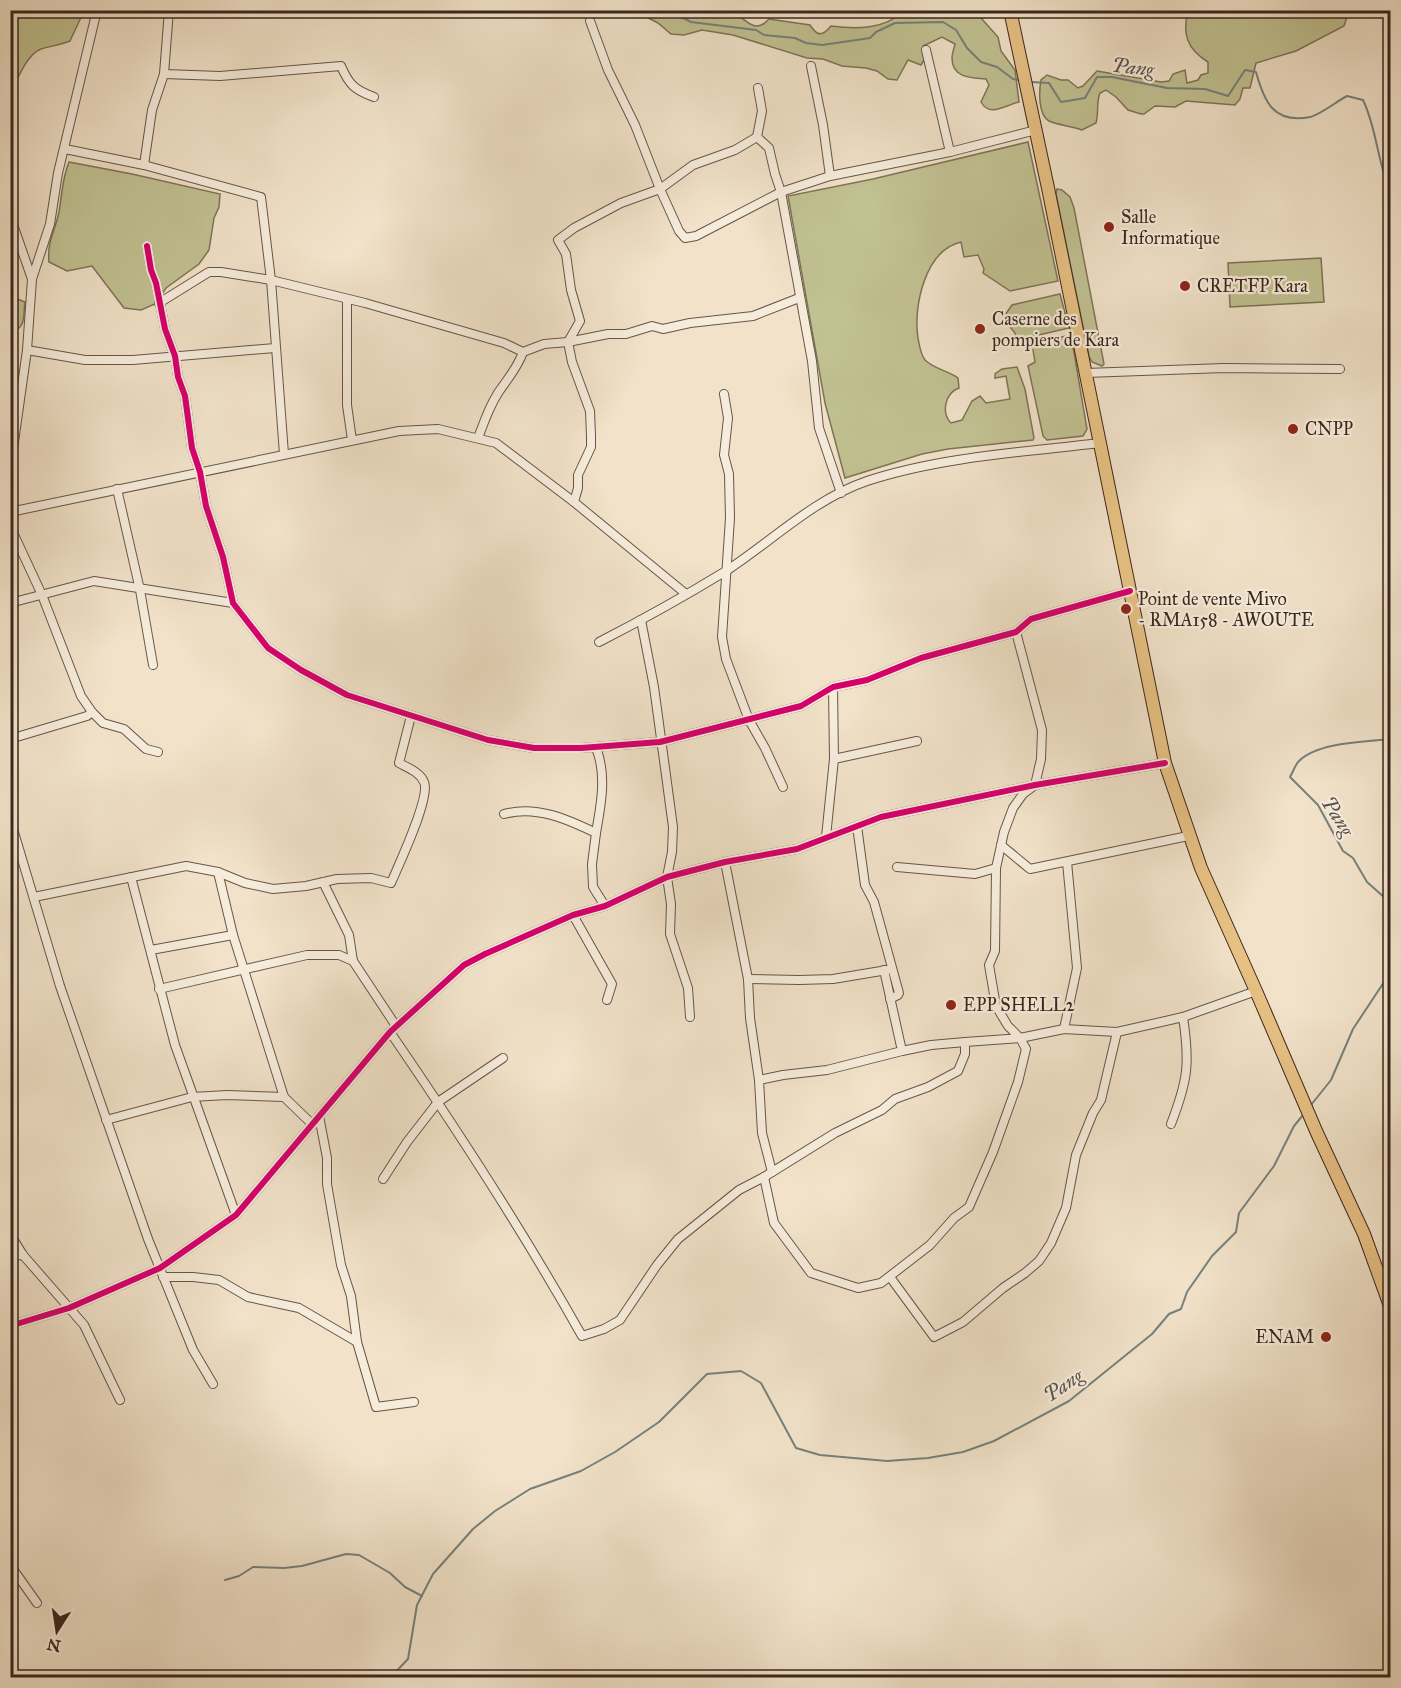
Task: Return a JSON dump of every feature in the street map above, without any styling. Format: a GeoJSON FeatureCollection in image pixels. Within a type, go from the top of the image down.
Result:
{"type":"FeatureCollection","features":[{"type":"Feature","properties":{"kind":"highway"},"geometry":{"type":"LineString","coordinates":[[1010,10],[1165,763],[1188,836],[1201,868],[1317,1133],[1364,1234],[1390,1306]]}},
{"type":"Feature","properties":{"kind":"street"},"geometry":{"type":"LineString","coordinates":[[10,470],[27,350],[32,279],[51,224],[58,173],[97,10]]}},
{"type":"Feature","properties":{"kind":"street"},"geometry":{"type":"LineString","coordinates":[[144,165],[152,110],[164,74],[169,10]]}},
{"type":"Feature","properties":{"kind":"street"},"geometry":{"type":"LineString","coordinates":[[590,21],[608,69],[635,124],[660,189],[679,231],[685,238],[696,236],[781,192],[830,176],[950,152],[1036,130]]}},
{"type":"Feature","properties":{"kind":"street"},"geometry":{"type":"LineString","coordinates":[[926,50],[950,152]]}},
{"type":"Feature","properties":{"kind":"street"},"geometry":{"type":"LineString","coordinates":[[164,74],[220,76],[341,66],[347,81],[360,92],[374,98]]}},
{"type":"Feature","properties":{"kind":"street"},"geometry":{"type":"LineString","coordinates":[[811,66],[830,176]]}},
{"type":"Feature","properties":{"kind":"street"},"geometry":{"type":"LineString","coordinates":[[574,502],[578,488],[578,474],[591,447],[590,411],[572,362],[568,342],[580,321],[571,290],[566,254],[558,240],[574,228],[621,204],[660,189],[693,165],[735,150],[757,137],[762,111],[758,88]]}},
{"type":"Feature","properties":{"kind":"street"},"geometry":{"type":"LineString","coordinates":[[757,137],[769,148],[781,192],[812,361],[819,428],[841,493]]}},
{"type":"Feature","properties":{"kind":"street"},"geometry":{"type":"LineString","coordinates":[[65,149],[144,165],[261,197],[271,280],[284,454]]}},
{"type":"Feature","properties":{"kind":"street"},"geometry":{"type":"LineString","coordinates":[[10,216],[32,279]]}},
{"type":"Feature","properties":{"kind":"street"},"geometry":{"type":"LineString","coordinates":[[147,246],[165,329],[175,356],[178,377],[185,396],[192,448],[200,472],[206,506],[224,557],[233,603],[268,648],[301,670],[347,695],[488,740],[534,748],[596,748],[660,742],[801,706],[833,687],[867,680],[921,658],[1016,632],[1030,619],[1130,591]]}},
{"type":"Feature","properties":{"kind":"street"},"geometry":{"type":"LineString","coordinates":[[159,303],[209,272],[271,280],[417,317],[504,343],[523,352],[544,344],[608,334],[627,334],[652,326],[663,329],[690,323],[753,316],[799,298]]}},
{"type":"Feature","properties":{"kind":"street"},"geometry":{"type":"LineString","coordinates":[[347,300],[347,405],[352,440]]}},
{"type":"Feature","properties":{"kind":"street"},"geometry":{"type":"LineString","coordinates":[[27,350],[85,360],[133,360],[276,348]]}},
{"type":"Feature","properties":{"kind":"street"},"geometry":{"type":"LineString","coordinates":[[478,438],[498,393],[519,365],[523,352]]}},
{"type":"Feature","properties":{"kind":"street"},"geometry":{"type":"LineString","coordinates":[[1086,373],[1224,368],[1340,369]]}},
{"type":"Feature","properties":{"kind":"street"},"geometry":{"type":"LineString","coordinates":[[724,394],[728,418],[724,455],[729,474],[730,518],[722,637],[726,659],[748,720],[765,748],[783,787]]}},
{"type":"Feature","properties":{"kind":"street"},"geometry":{"type":"LineString","coordinates":[[10,512],[352,440],[399,431],[438,429],[496,443],[574,502],[686,594]]}},
{"type":"Feature","properties":{"kind":"street"},"geometry":{"type":"LineString","coordinates":[[599,642],[726,570],[806,513],[841,493],[867,482],[948,462],[1100,443]]}},
{"type":"Feature","properties":{"kind":"street"},"geometry":{"type":"LineString","coordinates":[[117,489],[140,590],[153,665]]}},
{"type":"Feature","properties":{"kind":"street"},"geometry":{"type":"LineString","coordinates":[[10,526],[42,595],[81,696],[103,723],[124,729],[146,749],[158,752]]}},
{"type":"Feature","properties":{"kind":"street"},"geometry":{"type":"LineString","coordinates":[[10,603],[94,581],[233,603]]}},
{"type":"Feature","properties":{"kind":"street"},"geometry":{"type":"LineString","coordinates":[[641,620],[654,687],[673,827],[672,852],[667,877],[671,904],[670,934],[688,988],[690,1017]]}},
{"type":"Feature","properties":{"kind":"street"},"geometry":{"type":"LineString","coordinates":[[764,1177],[774,1223],[812,1274],[858,1288],[881,1283],[890,1277],[930,1245],[954,1218],[969,1207],[993,1152],[1018,1082],[1026,1049],[996,1006],[989,965],[995,951],[996,868],[1001,845],[1013,808],[1023,794],[1035,784],[1041,759],[1042,730],[1016,632]]}},
{"type":"Feature","properties":{"kind":"street"},"geometry":{"type":"LineString","coordinates":[[826,837],[834,759],[833,687]]}},
{"type":"Feature","properties":{"kind":"street"},"geometry":{"type":"LineString","coordinates":[[10,739],[87,716],[92,712]]}},
{"type":"Feature","properties":{"kind":"street"},"geometry":{"type":"LineString","coordinates":[[34,897],[186,866],[218,872],[245,883],[273,889],[337,879],[371,878],[391,883],[424,804],[426,784],[420,775],[399,763],[411,716]]}},
{"type":"Feature","properties":{"kind":"street"},"geometry":{"type":"LineString","coordinates":[[834,759],[917,741]]}},
{"type":"Feature","properties":{"kind":"street"},"geometry":{"type":"LineString","coordinates":[[596,748],[602,775],[592,864],[593,887],[605,906]]}},
{"type":"Feature","properties":{"kind":"street"},"geometry":{"type":"LineString","coordinates":[[10,1326],[69,1308],[161,1273],[236,1215],[393,1029],[464,965],[573,915],[605,906],[667,877],[725,862],[797,849],[881,817],[1035,784],[1165,763]]}},
{"type":"Feature","properties":{"kind":"street"},"geometry":{"type":"LineString","coordinates":[[504,814],[520,810],[538,811],[596,833]]}},
{"type":"Feature","properties":{"kind":"street"},"geometry":{"type":"LineString","coordinates":[[10,819],[60,986],[148,1239],[193,1350],[213,1384]]}},
{"type":"Feature","properties":{"kind":"street"},"geometry":{"type":"LineString","coordinates":[[857,826],[865,885],[874,902],[888,970],[899,993],[890,999],[902,1051]]}},
{"type":"Feature","properties":{"kind":"street"},"geometry":{"type":"LineString","coordinates":[[1001,845],[1030,869],[1188,836]]}},
{"type":"Feature","properties":{"kind":"street"},"geometry":{"type":"LineString","coordinates":[[725,862],[748,979],[750,1018],[759,1080],[762,1133],[772,1172]]}},
{"type":"Feature","properties":{"kind":"street"},"geometry":{"type":"LineString","coordinates":[[1064,1029],[1077,968],[1067,862]]}},
{"type":"Feature","properties":{"kind":"street"},"geometry":{"type":"LineString","coordinates":[[897,867],[975,874],[996,868]]}},
{"type":"Feature","properties":{"kind":"street"},"geometry":{"type":"LineString","coordinates":[[218,872],[233,935],[284,1097],[312,1124]]}},
{"type":"Feature","properties":{"kind":"street"},"geometry":{"type":"LineString","coordinates":[[131,877],[159,989],[192,1097],[236,1215]]}},
{"type":"Feature","properties":{"kind":"street"},"geometry":{"type":"LineString","coordinates":[[323,882],[349,935],[353,961],[438,1102],[487,1175],[582,1336],[604,1329],[620,1320],[657,1265],[678,1239],[740,1190],[835,1133],[882,1110],[895,1099],[928,1087],[958,1071],[965,1054],[965,1042]]}},
{"type":"Feature","properties":{"kind":"street"},"geometry":{"type":"LineString","coordinates":[[573,915],[612,984],[607,1000]]}},
{"type":"Feature","properties":{"kind":"street"},"geometry":{"type":"LineString","coordinates":[[151,950],[233,935]]}},
{"type":"Feature","properties":{"kind":"street"},"geometry":{"type":"LineString","coordinates":[[159,989],[307,955],[339,954],[353,961]]}},
{"type":"Feature","properties":{"kind":"street"},"geometry":{"type":"LineString","coordinates":[[748,979],[833,979],[888,970]]}},
{"type":"Feature","properties":{"kind":"street"},"geometry":{"type":"LineString","coordinates":[[759,1080],[827,1070],[931,1045],[1020,1038],[1064,1029],[1117,1032],[1183,1017],[1256,990]]}},
{"type":"Feature","properties":{"kind":"street"},"geometry":{"type":"LineString","coordinates":[[1171,1124],[1186,1081],[1188,1049],[1183,1017]]}},
{"type":"Feature","properties":{"kind":"street"},"geometry":{"type":"LineString","coordinates":[[890,1277],[934,1337],[963,1322],[1003,1288],[1040,1261],[1059,1228],[1066,1208],[1076,1155],[1093,1113],[1101,1100],[1117,1032]]}},
{"type":"Feature","properties":{"kind":"street"},"geometry":{"type":"LineString","coordinates":[[383,1179],[407,1142],[438,1102],[503,1058]]}},
{"type":"Feature","properties":{"kind":"street"},"geometry":{"type":"LineString","coordinates":[[106,1120],[192,1097],[227,1095],[284,1097]]}},
{"type":"Feature","properties":{"kind":"street"},"geometry":{"type":"LineString","coordinates":[[319,1116],[327,1158],[327,1184],[341,1265],[351,1296],[357,1342],[376,1407],[414,1402]]}},
{"type":"Feature","properties":{"kind":"street"},"geometry":{"type":"LineString","coordinates":[[10,1234],[23,1255],[84,1325],[120,1400]]}},
{"type":"Feature","properties":{"kind":"street"},"geometry":{"type":"LineString","coordinates":[[10,1256],[23,1255]]}},
{"type":"Feature","properties":{"kind":"street"},"geometry":{"type":"LineString","coordinates":[[161,1273],[219,1280],[248,1297],[299,1308],[357,1342]]}},
{"type":"Feature","properties":{"kind":"street"},"geometry":{"type":"LineString","coordinates":[[10,1565],[37,1603]]}},
{"type":"Feature","properties":{"kind":"green space"},"geometry":{"type":"Polygon","coordinates":[[[11,10],[88,11],[83,13],[70,41],[41,49],[31,56],[11,93],[11,10]]]}},
{"type":"Feature","properties":{"kind":"green space"},"geometry":{"type":"Polygon","coordinates":[[[635,11],[699,11],[708,16],[731,14],[739,16],[753,26],[762,25],[769,19],[810,25],[820,34],[831,26],[860,28],[879,25],[888,22],[903,11],[918,11],[920,14],[939,11],[976,11],[998,37],[1001,51],[1015,70],[1019,102],[993,110],[985,107],[981,102],[989,85],[986,79],[963,76],[955,70],[952,56],[955,44],[942,37],[923,46],[924,60],[921,65],[908,60],[897,80],[888,79],[877,71],[842,66],[823,59],[807,58],[733,35],[702,30],[684,35],[671,34],[658,23],[635,11]]]}},
{"type":"Feature","properties":{"kind":"green space"},"geometry":{"type":"Polygon","coordinates":[[[1188,11],[1349,11],[1344,26],[1296,51],[1256,63],[1250,88],[1243,88],[1240,99],[1235,105],[1186,101],[1175,107],[1155,106],[1141,114],[1128,110],[1106,90],[1100,93],[1096,123],[1082,130],[1045,118],[1041,108],[1040,90],[1041,80],[1047,75],[1068,80],[1078,88],[1083,86],[1097,71],[1161,82],[1169,81],[1173,74],[1185,70],[1187,83],[1198,80],[1201,75],[1208,73],[1208,62],[1195,52],[1186,34],[1188,11]]]}},
{"type":"Feature","properties":{"kind":"green space"},"geometry":{"type":"Polygon","coordinates":[[[1028,142],[1058,281],[1010,291],[983,273],[984,269],[978,255],[964,257],[961,242],[949,247],[938,256],[930,268],[920,296],[917,325],[918,338],[925,360],[958,378],[959,388],[950,394],[945,409],[951,423],[962,420],[972,401],[980,396],[986,403],[1010,399],[1006,376],[995,378],[995,374],[1002,369],[1017,367],[1025,389],[1033,440],[922,454],[845,478],[825,403],[788,196],[873,179],[1028,142]]]}},
{"type":"Feature","properties":{"kind":"green space"},"geometry":{"type":"Polygon","coordinates":[[[69,162],[220,194],[209,250],[199,264],[166,288],[155,304],[141,310],[124,308],[92,266],[67,271],[49,262],[50,242],[59,212],[69,162]]]}},
{"type":"Feature","properties":{"kind":"green space"},"geometry":{"type":"Polygon","coordinates":[[[1057,189],[1070,197],[1074,208],[1104,364],[1102,366],[1092,362],[1089,356],[1056,194],[1057,189]]]}},
{"type":"Feature","properties":{"kind":"green space"},"geometry":{"type":"Polygon","coordinates":[[[1321,258],[1324,302],[1230,307],[1228,263],[1321,258]]]}},
{"type":"Feature","properties":{"kind":"green space"},"geometry":{"type":"Polygon","coordinates":[[[1060,294],[1069,328],[1017,340],[1015,333],[1003,318],[1012,305],[1060,294]]]}},
{"type":"Feature","properties":{"kind":"green space"},"geometry":{"type":"Polygon","coordinates":[[[10,296],[25,302],[22,324],[20,328],[11,332],[10,296]]]}},
{"type":"Feature","properties":{"kind":"green space"},"geometry":{"type":"Polygon","coordinates":[[[1071,335],[1087,429],[1083,436],[1047,440],[1043,436],[1028,366],[1035,362],[1033,350],[1027,351],[1026,345],[1071,335]]]}},
{"type":"Feature","properties":{"kind":"waterway","name":"Pang"},"geometry":{"type":"LineString","coordinates":[[667,10],[691,22],[756,30],[764,35],[795,38],[806,43],[822,45],[870,38],[876,32],[895,23],[943,22],[956,30],[967,48],[981,62],[997,67],[1013,79],[1019,80]]}},
{"type":"Feature","properties":{"kind":"waterway","name":"Pang"},"geometry":{"type":"LineString","coordinates":[[1031,82],[1049,83],[1061,102],[1085,98],[1097,77],[1112,77],[1167,88],[1205,89],[1228,96],[1245,70],[1256,72],[1267,101],[1272,108],[1287,117],[1314,116],[1347,96],[1363,100],[1390,191]]}},
{"type":"Feature","properties":{"kind":"waterway","name":"Pang"},"geometry":{"type":"LineString","coordinates":[[1390,634],[1390,641]]}},
{"type":"Feature","properties":{"kind":"waterway","name":"Pang"},"geometry":{"type":"LineString","coordinates":[[1390,739],[1343,744],[1318,750],[1299,761],[1290,777],[1318,805],[1343,851],[1353,858],[1367,882],[1385,898],[1390,897]]}},
{"type":"Feature","properties":{"kind":"waterway","name":"Pang"},"geometry":{"type":"LineString","coordinates":[[1311,1105],[1331,1080],[1353,1029],[1390,973]]}},
{"type":"Feature","properties":{"kind":"waterway","name":"Pang"},"geometry":{"type":"LineString","coordinates":[[390,1678],[408,1659],[417,1605],[433,1574],[473,1529],[495,1511],[530,1489],[581,1471],[615,1452],[659,1422],[707,1374],[741,1371],[761,1383],[796,1448],[820,1455],[887,1461],[928,1458],[963,1452],[994,1441],[1069,1401],[1152,1334],[1169,1314],[1181,1309],[1187,1292],[1212,1256],[1236,1232],[1239,1213],[1274,1166],[1294,1126],[1303,1115]]}},
{"type":"Feature","properties":{"kind":"waterway"},"geometry":{"type":"LineString","coordinates":[[225,1580],[239,1576],[253,1567],[302,1566],[346,1554],[359,1555],[390,1573],[405,1587],[422,1596]]}},
{"type":"Feature","properties":{"kind":"cycle path"},"geometry":{"type":"LineString","coordinates":[[147,246],[165,329],[175,356],[178,377],[185,396],[192,448],[200,472],[206,506],[223,557],[233,603],[268,648],[301,670],[347,695],[488,740],[534,748],[581,748],[660,742],[801,706],[833,687],[867,680],[921,658],[1016,632],[1031,619],[1130,591]]}},
{"type":"Feature","properties":{"kind":"cycle path"},"geometry":{"type":"LineString","coordinates":[[10,1326],[69,1308],[160,1268],[236,1215],[390,1032],[464,965],[485,954],[573,915],[605,906],[667,877],[725,862],[797,849],[881,817],[1035,785],[1165,763]]}},
{"type":"Feature","properties":{"kind":"place","name":"Salle Informatique"},"geometry":{"type":"Point","coordinates":[1109,227]}},
{"type":"Feature","properties":{"kind":"place","name":"CRETFP Kara"},"geometry":{"type":"Point","coordinates":[1185,286]}},
{"type":"Feature","properties":{"kind":"place","name":"Caserne des pompiers de Kara"},"geometry":{"type":"Point","coordinates":[980,329]}},
{"type":"Feature","properties":{"kind":"place","name":"CNPP"},"geometry":{"type":"Point","coordinates":[1293,429]}},
{"type":"Feature","properties":{"kind":"place","name":"Point de vente Mivo - RMA158 - AWOUTE"},"geometry":{"type":"Point","coordinates":[1126,609]}},
{"type":"Feature","properties":{"kind":"place","name":"EPP SHELL2"},"geometry":{"type":"Point","coordinates":[951,1005]}},
{"type":"Feature","properties":{"kind":"place","name":"ENAM"},"geometry":{"type":"Point","coordinates":[1326,1337]}}]}
